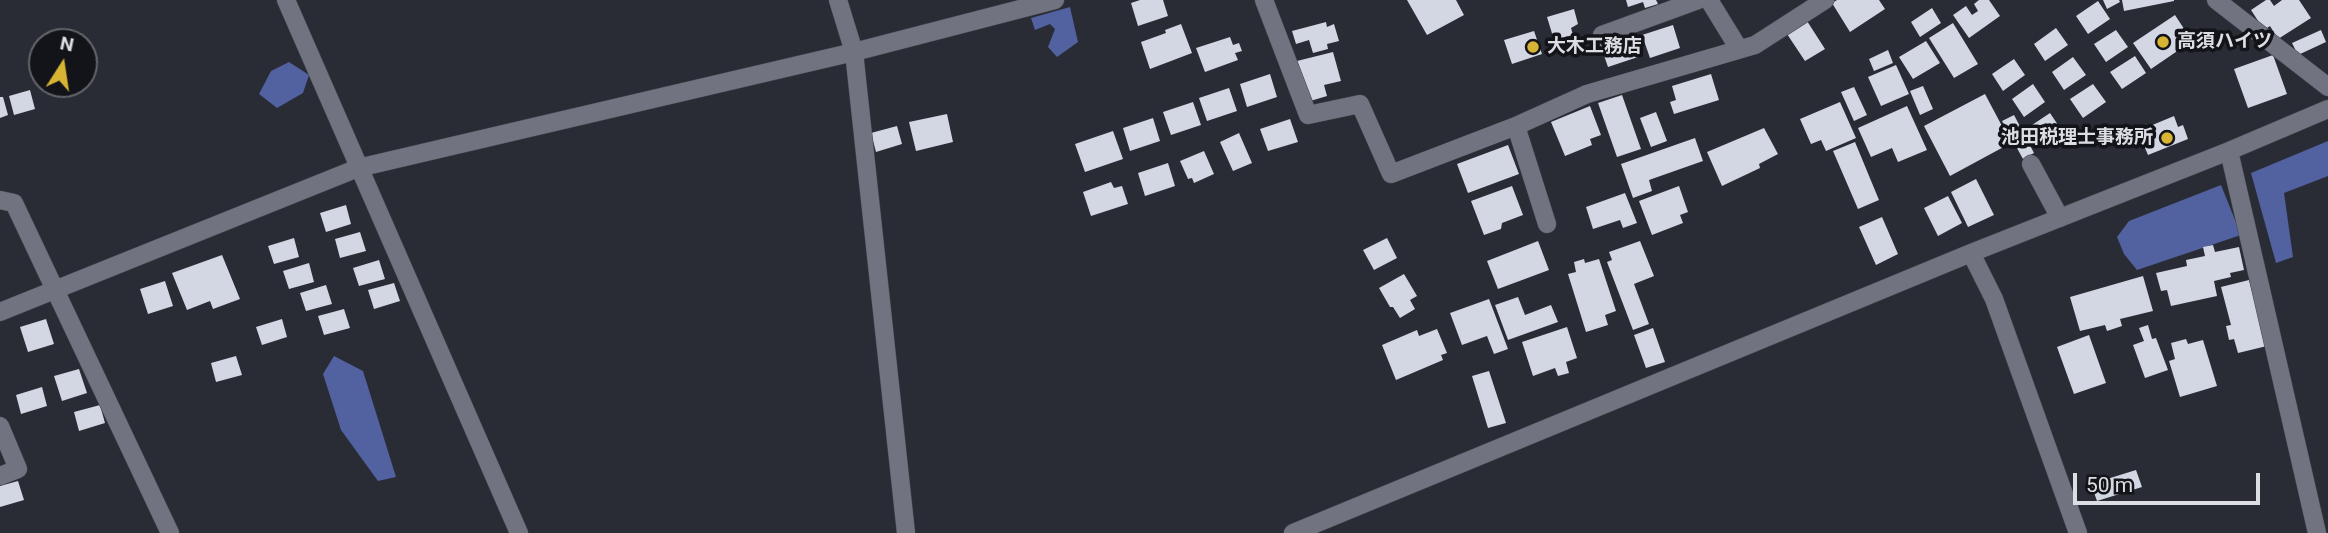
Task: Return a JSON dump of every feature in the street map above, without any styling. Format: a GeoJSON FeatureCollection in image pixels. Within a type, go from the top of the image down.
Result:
{"type":"FeatureCollection","features":[{"type":"Feature","properties":{"kind":"street"},"geometry":{"type":"LineString","coordinates":[[286,0],[519,533]]}},
{"type":"Feature","properties":{"kind":"street"},"geometry":{"type":"LineString","coordinates":[[838,0],[854,52],[906,533]]}},
{"type":"Feature","properties":{"kind":"street"},"geometry":{"type":"LineString","coordinates":[[0,312],[358,168],[854,52],[1055,0]]}},
{"type":"Feature","properties":{"kind":"street"},"geometry":{"type":"LineString","coordinates":[[1264,0],[1308,115],[1360,104],[1391,174],[1516,126],[1587,94],[1755,45],[1825,0]]}},
{"type":"Feature","properties":{"kind":"street"},"geometry":{"type":"LineString","coordinates":[[1602,34],[1699,0]]}},
{"type":"Feature","properties":{"kind":"street"},"geometry":{"type":"LineString","coordinates":[[1709,0],[1739,49]]}},
{"type":"Feature","properties":{"kind":"street"},"geometry":{"type":"LineString","coordinates":[[2216,0],[2328,87]]}},
{"type":"Feature","properties":{"kind":"street"},"geometry":{"type":"LineString","coordinates":[[1293,533],[2328,109]]}},
{"type":"Feature","properties":{"kind":"street"},"geometry":{"type":"LineString","coordinates":[[1516,126],[1547,225]]}},
{"type":"Feature","properties":{"kind":"street"},"geometry":{"type":"LineString","coordinates":[[2229,151],[2317,533]]}},
{"type":"Feature","properties":{"kind":"street"},"geometry":{"type":"LineString","coordinates":[[2031,164],[2060,218]]}},
{"type":"Feature","properties":{"kind":"street"},"geometry":{"type":"LineString","coordinates":[[0,200],[14,203],[170,533]]}},
{"type":"Feature","properties":{"kind":"street"},"geometry":{"type":"LineString","coordinates":[[1971,253],[1994,299],[2078,533]]}},
{"type":"Feature","properties":{"kind":"street"},"geometry":{"type":"LineString","coordinates":[[0,426],[18,469],[0,475]]}},
{"type":"Feature","properties":{"kind":"shaded area"},"geometry":{"type":"Polygon","coordinates":[[[1070,7],[1078,42],[1057,57],[1048,47],[1055,29],[1050,24],[1035,30],[1031,18],[1070,7]]]}},
{"type":"Feature","properties":{"kind":"shaded area"},"geometry":{"type":"Polygon","coordinates":[[[289,62],[309,75],[303,93],[277,108],[259,94],[271,71],[289,62]]]}},
{"type":"Feature","properties":{"kind":"shaded area"},"geometry":{"type":"Polygon","coordinates":[[[2328,141],[2328,176],[2284,193],[2293,257],[2276,263],[2251,173],[2328,141]]]}},
{"type":"Feature","properties":{"kind":"shaded area"},"geometry":{"type":"Polygon","coordinates":[[[2221,185],[2241,235],[2137,270],[2124,254],[2117,237],[2129,221],[2221,185]]]}},
{"type":"Feature","properties":{"kind":"shaded area"},"geometry":{"type":"Polygon","coordinates":[[[334,356],[363,371],[396,477],[378,481],[341,430],[323,374],[334,356]]]}},
{"type":"Feature","properties":{"kind":"building"},"geometry":{"type":"Polygon","coordinates":[[[1140,0],[1163,0],[1168,16],[1138,26],[1131,3],[1140,0]]]}},
{"type":"Feature","properties":{"kind":"building"},"geometry":{"type":"Polygon","coordinates":[[[1407,0],[1456,0],[1464,15],[1427,35],[1407,0]]]}},
{"type":"Feature","properties":{"kind":"building"},"geometry":{"type":"Polygon","coordinates":[[[1626,0],[1656,0],[1658,4],[1645,8],[1643,2],[1628,7],[1626,0]]]}},
{"type":"Feature","properties":{"kind":"building"},"geometry":{"type":"Polygon","coordinates":[[[1837,0],[1879,0],[1885,9],[1850,32],[1832,3],[1837,0]]]}},
{"type":"Feature","properties":{"kind":"building"},"geometry":{"type":"Polygon","coordinates":[[[1979,0],[1989,0],[2000,16],[1969,38],[1953,15],[1966,6],[1972,15],[1978,11],[1974,4],[1979,0]]]}},
{"type":"Feature","properties":{"kind":"building"},"geometry":{"type":"Polygon","coordinates":[[[2103,0],[2119,0],[2120,2],[2107,9],[2103,0]]]}},
{"type":"Feature","properties":{"kind":"building"},"geometry":{"type":"Polygon","coordinates":[[[2122,0],[2174,0],[2174,1],[2124,11],[2122,0]]]}},
{"type":"Feature","properties":{"kind":"building"},"geometry":{"type":"Polygon","coordinates":[[[2270,0],[2274,6],[2282,0],[2299,0],[2311,18],[2278,39],[2270,26],[2264,30],[2251,10],[2270,0]]]}},
{"type":"Feature","properties":{"kind":"building"},"geometry":{"type":"Polygon","coordinates":[[[2098,1],[2110,19],[2088,34],[2076,16],[2098,1]]]}},
{"type":"Feature","properties":{"kind":"building"},"geometry":{"type":"Polygon","coordinates":[[[1932,8],[1941,23],[1920,37],[1911,22],[1932,8]]]}},
{"type":"Feature","properties":{"kind":"building"},"geometry":{"type":"Polygon","coordinates":[[[1574,9],[1578,24],[1571,28],[1573,35],[1554,40],[1547,17],[1574,9]]]}},
{"type":"Feature","properties":{"kind":"building","name":"高須ハイツ"},"geometry":{"type":"Polygon","coordinates":[[[2175,15],[2192,41],[2151,69],[2133,43],[2175,15]]]}},
{"type":"Feature","properties":{"kind":"building"},"geometry":{"type":"Polygon","coordinates":[[[1807,21],[1825,49],[1805,61],[1787,34],[1807,21]]]}},
{"type":"Feature","properties":{"kind":"building"},"geometry":{"type":"Polygon","coordinates":[[[1326,22],[1327,27],[1334,24],[1339,41],[1327,44],[1328,49],[1313,53],[1309,40],[1296,44],[1292,31],[1326,22]]]}},
{"type":"Feature","properties":{"kind":"building"},"geometry":{"type":"Polygon","coordinates":[[[1953,23],[1978,64],[1954,78],[1929,38],[1953,23]]]}},
{"type":"Feature","properties":{"kind":"building"},"geometry":{"type":"Polygon","coordinates":[[[1181,24],[1192,53],[1150,69],[1141,42],[1181,24]]]}},
{"type":"Feature","properties":{"kind":"building"},"geometry":{"type":"Polygon","coordinates":[[[1673,25],[1680,48],[1650,58],[1642,35],[1673,25]]]}},
{"type":"Feature","properties":{"kind":"building"},"geometry":{"type":"Polygon","coordinates":[[[2056,28],[2068,45],[2045,61],[2034,44],[2056,28]]]}},
{"type":"Feature","properties":{"kind":"building"},"geometry":{"type":"Polygon","coordinates":[[[2116,30],[2128,47],[2106,62],[2094,44],[2116,30]]]}},
{"type":"Feature","properties":{"kind":"building"},"geometry":{"type":"Polygon","coordinates":[[[2321,30],[2326,42],[2298,55],[2292,43],[2321,30]]]}},
{"type":"Feature","properties":{"kind":"building"},"geometry":{"type":"Polygon","coordinates":[[[1534,31],[1542,54],[1512,64],[1504,40],[1534,31]]]}},
{"type":"Feature","properties":{"kind":"building"},"geometry":{"type":"Polygon","coordinates":[[[1630,34],[1638,57],[1608,67],[1600,44],[1630,34]]]}},
{"type":"Feature","properties":{"kind":"building"},"geometry":{"type":"Polygon","coordinates":[[[1230,37],[1233,45],[1239,43],[1242,51],[1235,53],[1238,60],[1205,72],[1196,48],[1230,37]]]}},
{"type":"Feature","properties":{"kind":"building"},"geometry":{"type":"Polygon","coordinates":[[[1926,41],[1940,63],[1913,79],[1899,57],[1926,41]]]}},
{"type":"Feature","properties":{"kind":"building"},"geometry":{"type":"Polygon","coordinates":[[[1888,50],[1893,63],[1874,71],[1869,59],[1888,50]]]}},
{"type":"Feature","properties":{"kind":"building"},"geometry":{"type":"Polygon","coordinates":[[[1333,52],[1341,81],[1324,85],[1327,96],[1307,102],[1297,61],[1333,52]]]}},
{"type":"Feature","properties":{"kind":"building"},"geometry":{"type":"Polygon","coordinates":[[[2273,55],[2287,94],[2248,108],[2234,69],[2273,55]]]}},
{"type":"Feature","properties":{"kind":"building"},"geometry":{"type":"Polygon","coordinates":[[[2135,56],[2146,73],[2122,89],[2110,72],[2135,56]]]}},
{"type":"Feature","properties":{"kind":"building"},"geometry":{"type":"Polygon","coordinates":[[[2073,57],[2086,75],[2064,90],[2052,72],[2073,57]]]}},
{"type":"Feature","properties":{"kind":"building"},"geometry":{"type":"Polygon","coordinates":[[[2014,59],[2025,75],[2003,91],[1992,74],[2014,59]]]}},
{"type":"Feature","properties":{"kind":"building"},"geometry":{"type":"Polygon","coordinates":[[[1896,65],[1909,94],[1881,106],[1868,77],[1896,65]]]}},
{"type":"Feature","properties":{"kind":"building"},"geometry":{"type":"Polygon","coordinates":[[[1270,74],[1277,97],[1247,107],[1240,84],[1270,74]]]}},
{"type":"Feature","properties":{"kind":"building"},"geometry":{"type":"Polygon","coordinates":[[[1711,74],[1719,100],[1674,114],[1670,102],[1676,100],[1672,86],[1711,74]]]}},
{"type":"Feature","properties":{"kind":"building"},"geometry":{"type":"Polygon","coordinates":[[[2033,84],[2045,102],[2024,117],[2012,99],[2033,84]]]}},
{"type":"Feature","properties":{"kind":"building"},"geometry":{"type":"Polygon","coordinates":[[[2093,84],[2106,102],[2083,118],[2070,99],[2093,84]]]}},
{"type":"Feature","properties":{"kind":"building"},"geometry":{"type":"Polygon","coordinates":[[[1923,86],[1933,109],[1920,115],[1910,91],[1923,86]]]}},
{"type":"Feature","properties":{"kind":"building"},"geometry":{"type":"Polygon","coordinates":[[[1854,87],[1867,115],[1854,121],[1841,92],[1854,87]]]}},
{"type":"Feature","properties":{"kind":"building"},"geometry":{"type":"Polygon","coordinates":[[[1229,88],[1237,111],[1207,121],[1199,98],[1229,88]]]}},
{"type":"Feature","properties":{"kind":"building"},"geometry":{"type":"Polygon","coordinates":[[[28,91],[28,98],[32,98],[35,109],[14,115],[9,96],[28,91]]]}},
{"type":"Feature","properties":{"kind":"building"},"geometry":{"type":"Polygon","coordinates":[[[1985,94],[2011,143],[1950,176],[1924,126],[1985,94]]]}},
{"type":"Feature","properties":{"kind":"building"},"geometry":{"type":"Polygon","coordinates":[[[1622,95],[1641,149],[1617,157],[1598,103],[1622,95]]]}},
{"type":"Feature","properties":{"kind":"building"},"geometry":{"type":"Polygon","coordinates":[[[0,97],[3,97],[8,115],[0,118],[0,97]]]}},
{"type":"Feature","properties":{"kind":"building"},"geometry":{"type":"Polygon","coordinates":[[[1193,102],[1201,125],[1171,135],[1163,112],[1193,102]]]}},
{"type":"Feature","properties":{"kind":"building"},"geometry":{"type":"Polygon","coordinates":[[[1840,102],[1856,138],[1826,151],[1821,140],[1811,144],[1800,119],[1840,102]]]}},
{"type":"Feature","properties":{"kind":"building"},"geometry":{"type":"Polygon","coordinates":[[[1590,106],[1601,135],[1590,139],[1592,145],[1565,156],[1551,122],[1590,106]]]}},
{"type":"Feature","properties":{"kind":"building"},"geometry":{"type":"Polygon","coordinates":[[[1907,106],[1927,150],[1898,162],[1892,148],[1871,157],[1858,128],[1907,106]]]}},
{"type":"Feature","properties":{"kind":"building"},"geometry":{"type":"Polygon","coordinates":[[[1656,112],[1667,141],[1651,147],[1640,118],[1656,112]]]}},
{"type":"Feature","properties":{"kind":"building"},"geometry":{"type":"Polygon","coordinates":[[[2050,113],[2062,131],[2042,145],[2029,127],[2050,113]]]}},
{"type":"Feature","properties":{"kind":"building"},"geometry":{"type":"Polygon","coordinates":[[[947,114],[953,142],[916,151],[909,122],[947,114]]]}},
{"type":"Feature","properties":{"kind":"building"},"geometry":{"type":"Polygon","coordinates":[[[2014,115],[2034,153],[2023,159],[2002,121],[2014,115]]]}},
{"type":"Feature","properties":{"kind":"building"},"geometry":{"type":"Polygon","coordinates":[[[2174,116],[2178,127],[2183,125],[2188,139],[2148,155],[2138,131],[2174,116]]]}},
{"type":"Feature","properties":{"kind":"building"},"geometry":{"type":"Polygon","coordinates":[[[1153,118],[1160,141],[1130,151],[1123,128],[1153,118]]]}},
{"type":"Feature","properties":{"kind":"building"},"geometry":{"type":"Polygon","coordinates":[[[1290,119],[1298,142],[1268,151],[1260,129],[1290,119]]]}},
{"type":"Feature","properties":{"kind":"building"},"geometry":{"type":"Polygon","coordinates":[[[897,126],[902,144],[876,152],[871,133],[897,126]]]}},
{"type":"Feature","properties":{"kind":"building"},"geometry":{"type":"Polygon","coordinates":[[[1764,128],[1778,154],[1759,164],[1760,168],[1722,186],[1707,152],[1764,128]]]}},
{"type":"Feature","properties":{"kind":"building"},"geometry":{"type":"Polygon","coordinates":[[[1113,131],[1123,159],[1085,172],[1075,144],[1113,131]]]}},
{"type":"Feature","properties":{"kind":"building"},"geometry":{"type":"Polygon","coordinates":[[[1239,133],[1252,163],[1233,171],[1220,142],[1239,133]]]}},
{"type":"Feature","properties":{"kind":"building"},"geometry":{"type":"Polygon","coordinates":[[[1695,138],[1703,161],[1649,180],[1652,191],[1633,198],[1621,164],[1695,138]]]}},
{"type":"Feature","properties":{"kind":"building"},"geometry":{"type":"Polygon","coordinates":[[[1855,142],[1879,200],[1858,209],[1833,151],[1855,142]]]}},
{"type":"Feature","properties":{"kind":"building"},"geometry":{"type":"Polygon","coordinates":[[[1508,145],[1519,174],[1468,193],[1457,164],[1508,145]]]}},
{"type":"Feature","properties":{"kind":"building"},"geometry":{"type":"Polygon","coordinates":[[[1204,151],[1214,174],[1194,183],[1192,178],[1188,179],[1180,161],[1204,151]]]}},
{"type":"Feature","properties":{"kind":"building"},"geometry":{"type":"Polygon","coordinates":[[[1168,163],[1175,186],[1145,196],[1138,173],[1168,163]]]}},
{"type":"Feature","properties":{"kind":"building"},"geometry":{"type":"Polygon","coordinates":[[[1976,179],[1994,215],[1968,227],[1951,192],[1976,179]]]}},
{"type":"Feature","properties":{"kind":"building"},"geometry":{"type":"Polygon","coordinates":[[[1111,182],[1114,188],[1122,186],[1128,204],[1091,216],[1083,192],[1111,182]]]}},
{"type":"Feature","properties":{"kind":"building"},"geometry":{"type":"Polygon","coordinates":[[[1512,186],[1523,215],[1502,223],[1501,229],[1484,235],[1471,201],[1512,186]]]}},
{"type":"Feature","properties":{"kind":"building"},"geometry":{"type":"Polygon","coordinates":[[[1679,186],[1688,212],[1680,215],[1683,223],[1652,235],[1639,201],[1679,186]]]}},
{"type":"Feature","properties":{"kind":"building"},"geometry":{"type":"Polygon","coordinates":[[[1625,193],[1637,223],[1623,228],[1620,220],[1593,229],[1586,207],[1625,193]]]}},
{"type":"Feature","properties":{"kind":"building"},"geometry":{"type":"Polygon","coordinates":[[[1948,196],[1962,223],[1938,236],[1924,208],[1948,196]]]}},
{"type":"Feature","properties":{"kind":"building"},"geometry":{"type":"Polygon","coordinates":[[[346,205],[351,224],[326,232],[320,213],[346,205]]]}},
{"type":"Feature","properties":{"kind":"building"},"geometry":{"type":"Polygon","coordinates":[[[1882,217],[1898,254],[1876,265],[1859,227],[1882,217]]]}},
{"type":"Feature","properties":{"kind":"building"},"geometry":{"type":"Polygon","coordinates":[[[360,232],[366,251],[340,258],[335,239],[360,232]]]}},
{"type":"Feature","properties":{"kind":"building"},"geometry":{"type":"Polygon","coordinates":[[[294,238],[299,257],[274,264],[268,246],[294,238]]]}},
{"type":"Feature","properties":{"kind":"building"},"geometry":{"type":"Polygon","coordinates":[[[1387,238],[1397,258],[1374,270],[1363,250],[1387,238]]]}},
{"type":"Feature","properties":{"kind":"building"},"geometry":{"type":"Polygon","coordinates":[[[1538,241],[1549,270],[1498,289],[1487,261],[1538,241]]]}},
{"type":"Feature","properties":{"kind":"building"},"geometry":{"type":"Polygon","coordinates":[[[1640,241],[1654,276],[1634,284],[1649,324],[1633,330],[1607,262],[1612,260],[1609,252],[1640,241]]]}},
{"type":"Feature","properties":{"kind":"building"},"geometry":{"type":"Polygon","coordinates":[[[2213,245],[2215,252],[2239,247],[2244,270],[2214,281],[2217,296],[2171,306],[2167,290],[2161,291],[2156,273],[2187,266],[2186,260],[2205,256],[2203,247],[2213,245]]]}},
{"type":"Feature","properties":{"kind":"building"},"geometry":{"type":"Polygon","coordinates":[[[222,255],[240,299],[213,309],[210,301],[187,310],[172,273],[222,255]]]}},
{"type":"Feature","properties":{"kind":"building"},"geometry":{"type":"Polygon","coordinates":[[[1584,259],[1585,263],[1599,259],[1616,311],[1605,315],[1608,325],[1586,332],[1568,274],[1576,272],[1574,262],[1584,259]]]}},
{"type":"Feature","properties":{"kind":"building"},"geometry":{"type":"Polygon","coordinates":[[[379,260],[385,279],[359,286],[353,268],[379,260]]]}},
{"type":"Feature","properties":{"kind":"building"},"geometry":{"type":"Polygon","coordinates":[[[309,263],[314,282],[289,289],[283,271],[309,263]]]}},
{"type":"Feature","properties":{"kind":"building"},"geometry":{"type":"Polygon","coordinates":[[[1404,274],[1417,296],[1410,300],[1415,309],[1400,318],[1379,288],[1404,274]]]}},
{"type":"Feature","properties":{"kind":"building"},"geometry":{"type":"Polygon","coordinates":[[[2143,276],[2153,311],[2120,319],[2122,326],[2107,331],[2105,325],[2080,331],[2070,297],[2143,276]]]}},
{"type":"Feature","properties":{"kind":"building"},"geometry":{"type":"Polygon","coordinates":[[[2249,280],[2267,346],[2238,353],[2234,339],[2229,340],[2226,326],[2231,325],[2221,287],[2249,280]]]}},
{"type":"Feature","properties":{"kind":"building"},"geometry":{"type":"Polygon","coordinates":[[[165,281],[173,306],[148,314],[140,289],[165,281]]]}},
{"type":"Feature","properties":{"kind":"building"},"geometry":{"type":"Polygon","coordinates":[[[394,283],[400,301],[374,309],[368,290],[394,283]]]}},
{"type":"Feature","properties":{"kind":"building"},"geometry":{"type":"Polygon","coordinates":[[[326,285],[332,304],[306,311],[300,293],[326,285]]]}},
{"type":"Feature","properties":{"kind":"building"},"geometry":{"type":"Polygon","coordinates":[[[1518,297],[1525,315],[1551,305],[1558,322],[1508,340],[1495,305],[1518,297]]]}},
{"type":"Feature","properties":{"kind":"building"},"geometry":{"type":"Polygon","coordinates":[[[1489,299],[1508,349],[1494,354],[1487,336],[1462,345],[1450,313],[1489,299]]]}},
{"type":"Feature","properties":{"kind":"building"},"geometry":{"type":"Polygon","coordinates":[[[344,309],[350,328],[324,335],[318,316],[344,309]]]}},
{"type":"Feature","properties":{"kind":"building"},"geometry":{"type":"Polygon","coordinates":[[[46,319],[54,344],[28,352],[20,327],[46,319]]]}},
{"type":"Feature","properties":{"kind":"building"},"geometry":{"type":"Polygon","coordinates":[[[282,319],[287,337],[262,345],[256,327],[282,319]]]}},
{"type":"Feature","properties":{"kind":"building"},"geometry":{"type":"Polygon","coordinates":[[[2148,325],[2168,370],[2145,378],[2133,345],[2144,341],[2139,328],[2148,325]]]}},
{"type":"Feature","properties":{"kind":"building"},"geometry":{"type":"Polygon","coordinates":[[[1567,327],[1577,358],[1566,362],[1569,373],[1558,376],[1555,368],[1533,376],[1522,342],[1567,327]]]}},
{"type":"Feature","properties":{"kind":"building"},"geometry":{"type":"Polygon","coordinates":[[[1653,328],[1665,362],[1646,368],[1634,335],[1653,328]]]}},
{"type":"Feature","properties":{"kind":"building"},"geometry":{"type":"Polygon","coordinates":[[[1437,329],[1447,353],[1441,355],[1443,360],[1396,380],[1382,345],[1417,330],[1419,336],[1437,329]]]}},
{"type":"Feature","properties":{"kind":"building"},"geometry":{"type":"Polygon","coordinates":[[[2089,335],[2106,383],[2074,394],[2057,347],[2089,335]]]}},
{"type":"Feature","properties":{"kind":"building"},"geometry":{"type":"Polygon","coordinates":[[[2186,339],[2188,344],[2203,340],[2217,386],[2180,397],[2169,361],[2175,359],[2171,343],[2186,339]]]}},
{"type":"Feature","properties":{"kind":"building"},"geometry":{"type":"Polygon","coordinates":[[[236,356],[242,375],[216,382],[211,363],[236,356]]]}},
{"type":"Feature","properties":{"kind":"building"},"geometry":{"type":"Polygon","coordinates":[[[79,369],[87,393],[62,401],[54,376],[79,369]]]}},
{"type":"Feature","properties":{"kind":"building"},"geometry":{"type":"Polygon","coordinates":[[[1489,371],[1506,423],[1488,428],[1472,376],[1489,371]]]}},
{"type":"Feature","properties":{"kind":"building"},"geometry":{"type":"Polygon","coordinates":[[[42,387],[47,406],[21,414],[16,395],[42,387]]]}},
{"type":"Feature","properties":{"kind":"building"},"geometry":{"type":"Polygon","coordinates":[[[100,405],[105,423],[79,431],[74,412],[100,405]]]}},
{"type":"Feature","properties":{"kind":"building"},"geometry":{"type":"Polygon","coordinates":[[[2136,470],[2142,487],[2097,501],[2091,484],[2136,470]]]}},
{"type":"Feature","properties":{"kind":"building"},"geometry":{"type":"Polygon","coordinates":[[[18,481],[24,500],[0,507],[0,486],[18,481]]]}},
{"type":"Feature","properties":{"kind":"place","name":"高須ハイツ"},"geometry":{"type":"Point","coordinates":[2163,42]}},
{"type":"Feature","properties":{"kind":"place","name":"大木工務店"},"geometry":{"type":"Point","coordinates":[1533,47]}},
{"type":"Feature","properties":{"kind":"place","name":"池田税理士事務所"},"geometry":{"type":"Point","coordinates":[2167,138]}}]}
